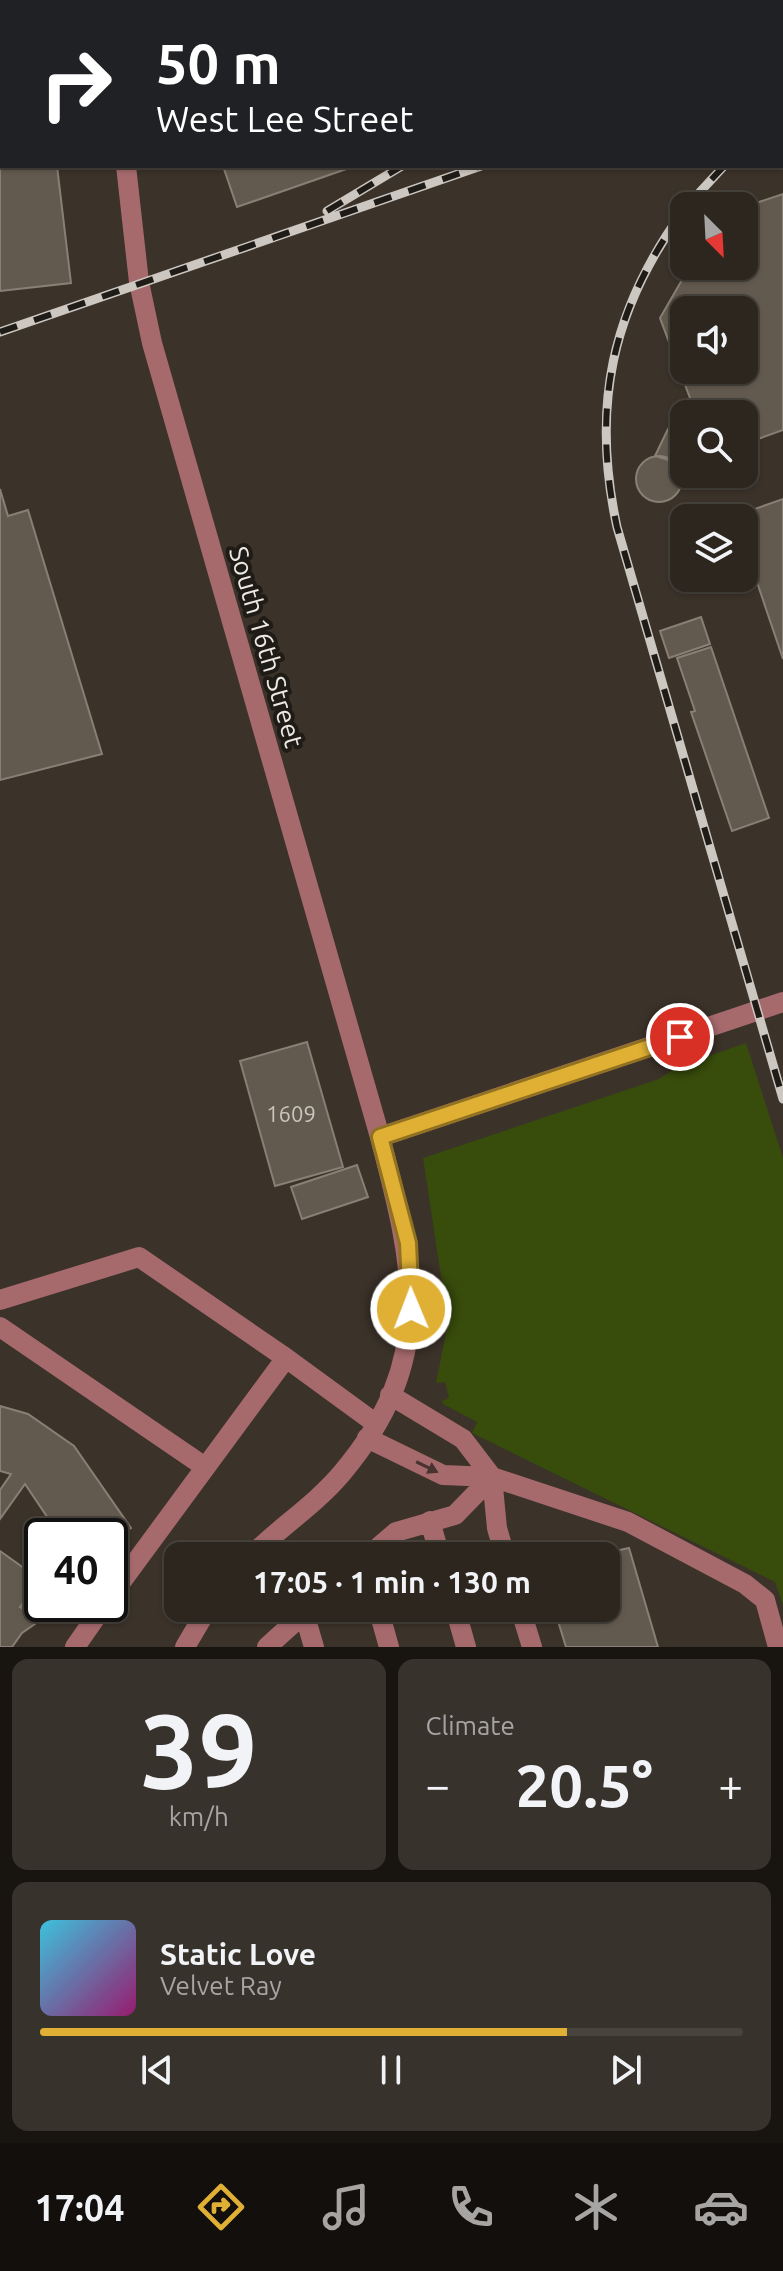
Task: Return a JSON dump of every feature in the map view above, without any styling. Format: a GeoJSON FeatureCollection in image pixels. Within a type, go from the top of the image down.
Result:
{"type":"FeatureCollection","features":[{"type":"Feature","properties":{"kind":"street","name":"South 16th Street"},"geometry":{"type":"LineString","coordinates":[[126,168],[139,282],[152,343],[408,1243],[412,1290],[404,1359],[390,1395],[371,1430],[318,1499],[267,1542]]}},
{"type":"Feature","properties":{"kind":"street"},"geometry":{"type":"LineString","coordinates":[[380,1137],[783,1002]]}},
{"type":"Feature","properties":{"kind":"street"},"geometry":{"type":"LineString","coordinates":[[0,1300],[139,1257],[286,1358],[371,1430],[443,1475],[492,1477],[628,1522],[745,1584],[765,1600],[778,1647]]}},
{"type":"Feature","properties":{"kind":"street"},"geometry":{"type":"LineString","coordinates":[[0,1327],[205,1467]]}},
{"type":"Feature","properties":{"kind":"street"},"geometry":{"type":"LineString","coordinates":[[128,1572],[286,1358]]}},
{"type":"Feature","properties":{"kind":"street"},"geometry":{"type":"LineString","coordinates":[[390,1395],[463,1439],[492,1477],[501,1542]]}},
{"type":"Feature","properties":{"kind":"street"},"geometry":{"type":"LineString","coordinates":[[384,1542],[396,1532],[455,1515],[492,1477]]}},
{"type":"Feature","properties":{"kind":"street"},"geometry":{"type":"LineString","coordinates":[[430,1521],[436,1542]]}},
{"type":"Feature","properties":{"kind":"street"},"geometry":{"type":"LineString","coordinates":[[75,1647],[92,1622]]}},
{"type":"Feature","properties":{"kind":"street"},"geometry":{"type":"LineString","coordinates":[[185,1647],[200,1622]]}},
{"type":"Feature","properties":{"kind":"street"},"geometry":{"type":"LineString","coordinates":[[267,1647],[294,1622]]}},
{"type":"Feature","properties":{"kind":"street"},"geometry":{"type":"LineString","coordinates":[[309,1622],[314,1647]]}},
{"type":"Feature","properties":{"kind":"street"},"geometry":{"type":"LineString","coordinates":[[382,1622],[389,1647]]}},
{"type":"Feature","properties":{"kind":"street"},"geometry":{"type":"LineString","coordinates":[[459,1622],[466,1647]]}},
{"type":"Feature","properties":{"kind":"street"},"geometry":{"type":"LineString","coordinates":[[524,1622],[532,1647]]}},
{"type":"Feature","properties":{"kind":"green space"},"geometry":{"type":"Polygon","coordinates":[[[746,1043],[783,1158],[783,1605],[775,1582],[472,1433],[477,1422],[443,1404],[442,1401],[449,1398],[445,1382],[436,1383],[448,1323],[423,1158],[659,1079],[677,1067],[746,1043]]]}},
{"type":"Feature","properties":{"kind":"building"},"geometry":{"type":"Polygon","coordinates":[[[0,168],[57,168],[71,283],[0,291],[0,168]]]}},
{"type":"Feature","properties":{"kind":"building"},"geometry":{"type":"Polygon","coordinates":[[[224,168],[349,168],[237,207],[224,168]]]}},
{"type":"Feature","properties":{"kind":"building"},"geometry":{"type":"Polygon","coordinates":[[[783,194],[783,430],[758,439],[758,400],[691,400],[685,384],[758,384],[758,296],[673,296],[682,280],[758,280],[758,202],[783,194]]]}},
{"type":"Feature","properties":{"kind":"building"},"geometry":{"type":"Polygon","coordinates":[[[670,301],[670,345],[660,318],[670,301]]]}},
{"type":"Feature","properties":{"kind":"building"},"geometry":{"type":"Polygon","coordinates":[[[668,429],[670,460],[655,456],[668,429]]]}},
{"type":"Feature","properties":{"kind":"building"},"geometry":{"type":"Polygon","coordinates":[[[650,458],[668,458],[670,488],[680,488],[668,500],[650,500],[638,488],[638,470],[650,458]]]}},
{"type":"Feature","properties":{"kind":"building"},"geometry":{"type":"Polygon","coordinates":[[[0,489],[8,516],[28,510],[102,754],[0,780],[0,489]]]}},
{"type":"Feature","properties":{"kind":"building"},"geometry":{"type":"Polygon","coordinates":[[[783,499],[783,659],[758,585],[758,508],[783,499]]]}},
{"type":"Feature","properties":{"kind":"building"},"geometry":{"type":"Polygon","coordinates":[[[701,617],[710,644],[669,658],[660,631],[701,617]]]}},
{"type":"Feature","properties":{"kind":"building"},"geometry":{"type":"Polygon","coordinates":[[[711,647],[769,818],[732,831],[691,712],[695,711],[677,658],[711,647]]]}},
{"type":"Feature","properties":{"kind":"building"},"geometry":{"type":"Polygon","coordinates":[[[307,1042],[343,1167],[275,1186],[240,1061],[307,1042]]]}},
{"type":"Feature","properties":{"kind":"building"},"geometry":{"type":"Polygon","coordinates":[[[357,1165],[368,1197],[302,1219],[291,1187],[357,1165]]]}},
{"type":"Feature","properties":{"kind":"building"},"geometry":{"type":"Polygon","coordinates":[[[0,1406],[28,1414],[74,1446],[124,1518],[48,1518],[25,1484],[0,1519],[0,1490],[11,1474],[0,1471],[0,1406]]]}},
{"type":"Feature","properties":{"kind":"building"},"geometry":{"type":"Polygon","coordinates":[[[629,1548],[658,1647],[566,1647],[558,1622],[620,1622],[620,1550],[629,1548]]]}},
{"type":"Feature","properties":{"kind":"building"},"geometry":{"type":"Polygon","coordinates":[[[0,1551],[24,1568],[24,1602],[20,1607],[24,1609],[24,1622],[35,1624],[22,1633],[12,1647],[0,1647],[0,1551]]]}},
{"type":"Feature","properties":{"kind":"railway"},"geometry":{"type":"LineString","coordinates":[[327,211],[399,168]]}},
{"type":"Feature","properties":{"kind":"railway"},"geometry":{"type":"LineString","coordinates":[[0,332],[475,168]]}},
{"type":"Feature","properties":{"kind":"railway"},"geometry":{"type":"LineString","coordinates":[[700,192],[722,168]]}},
{"type":"Feature","properties":{"kind":"railway"},"geometry":{"type":"LineString","coordinates":[[670,231],[639,285],[613,361],[606,441],[609,483],[617,527],[783,1099]]}},
{"type":"Feature","properties":{"kind":"route"},"geometry":{"type":"LineString","coordinates":[[411,1309],[408,1243],[380,1137],[680,1037]]}}]}
